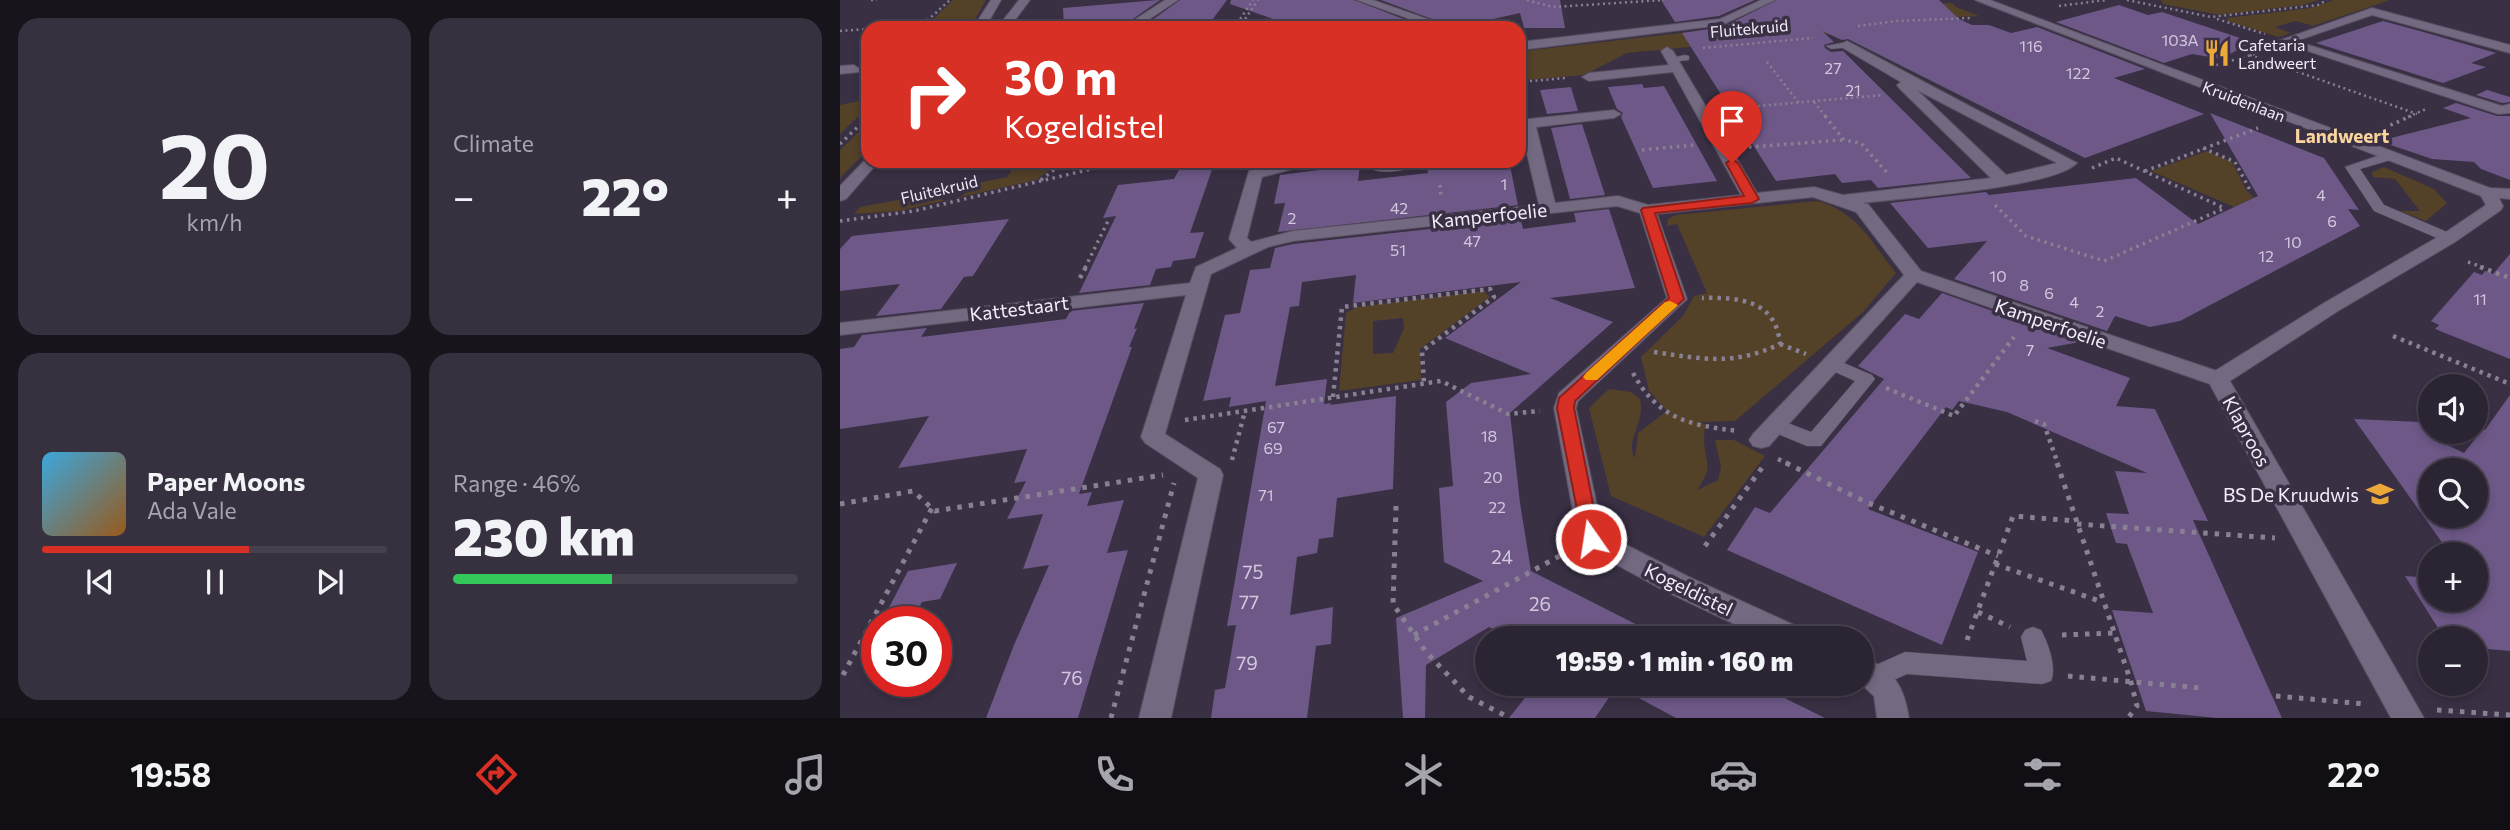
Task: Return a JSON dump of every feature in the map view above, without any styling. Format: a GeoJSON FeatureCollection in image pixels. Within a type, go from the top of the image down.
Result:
{"type":"FeatureCollection","features":[{"type":"Feature","properties":{"kind":"street"},"geometry":{"type":"LineString","coordinates":[[983,21],[996,0]]}},
{"type":"Feature","properties":{"kind":"street"},"geometry":{"type":"LineString","coordinates":[[1009,21],[1026,0]]}},
{"type":"Feature","properties":{"kind":"street"},"geometry":{"type":"LineString","coordinates":[[1139,21],[1173,0]]}},
{"type":"Feature","properties":{"kind":"street"},"geometry":{"type":"LineString","coordinates":[[1362,0],[1426,21]]}},
{"type":"Feature","properties":{"kind":"street"},"geometry":{"type":"LineString","coordinates":[[1380,6],[1396,0]]}},
{"type":"Feature","properties":{"kind":"street"},"geometry":{"type":"LineString","coordinates":[[1526,45],[1722,22],[1770,0]]}},
{"type":"Feature","properties":{"kind":"street","name":"Kruidenlaan"},"geometry":{"type":"LineString","coordinates":[[1980,0],[2372,149],[2498,202],[2510,194]]}},
{"type":"Feature","properties":{"kind":"street"},"geometry":{"type":"LineString","coordinates":[[2282,40],[2398,2]]}},
{"type":"Feature","properties":{"kind":"street"},"geometry":{"type":"LineString","coordinates":[[2409,9],[2445,31]]}},
{"type":"Feature","properties":{"kind":"street"},"geometry":{"type":"LineString","coordinates":[[2372,10],[2510,49]]}},
{"type":"Feature","properties":{"kind":"street"},"geometry":{"type":"LineString","coordinates":[[2282,40],[2503,111],[2510,108]]}},
{"type":"Feature","properties":{"kind":"street"},"geometry":{"type":"LineString","coordinates":[[1842,200],[2003,181],[2051,172],[2069,163],[1898,75],[1847,45]]}},
{"type":"Feature","properties":{"kind":"street"},"geometry":{"type":"LineString","coordinates":[[1589,77],[1675,59],[1752,199]]}},
{"type":"Feature","properties":{"kind":"street"},"geometry":{"type":"LineString","coordinates":[[1898,75],[1895,76],[2003,181]]}},
{"type":"Feature","properties":{"kind":"street"},"geometry":{"type":"LineString","coordinates":[[1526,123],[1614,114]]}},
{"type":"Feature","properties":{"kind":"street"},"geometry":{"type":"LineString","coordinates":[[1526,133],[1548,209]]}},
{"type":"Feature","properties":{"kind":"street"},"geometry":{"type":"LineString","coordinates":[[840,196],[845,185],[863,168]]}},
{"type":"Feature","properties":{"kind":"street"},"geometry":{"type":"LineString","coordinates":[[1248,249],[1238,239],[1255,174],[1279,168]]}},
{"type":"Feature","properties":{"kind":"street","name":"Kamperfoelie"},"geometry":{"type":"LineString","coordinates":[[1156,425],[1203,271],[1248,249],[1293,236],[1618,201],[1647,210],[1814,192],[1862,208],[1914,275],[2218,379]]}},
{"type":"Feature","properties":{"kind":"street","name":"Klaproos"},"geometry":{"type":"LineString","coordinates":[[2405,713],[2218,379],[2331,307],[2449,238],[2498,202]]}},
{"type":"Feature","properties":{"kind":"street"},"geometry":{"type":"LineString","coordinates":[[1591,539],[1565,408],[1567,398],[1677,299],[1647,210]]}},
{"type":"Feature","properties":{"kind":"street"},"geometry":{"type":"LineString","coordinates":[[1768,432],[1914,275]]}},
{"type":"Feature","properties":{"kind":"street","name":"Kattestaart"},"geometry":{"type":"LineString","coordinates":[[840,329],[1198,288]]}},
{"type":"Feature","properties":{"kind":"street"},"geometry":{"type":"LineString","coordinates":[[1155,718],[1212,475],[1153,437],[1156,425]]}},
{"type":"Feature","properties":{"kind":"street","name":"Kogeldistel"},"geometry":{"type":"LineString","coordinates":[[1591,539],[1679,585],[1767,626]]}},
{"type":"Feature","properties":{"kind":"street"},"geometry":{"type":"LineString","coordinates":[[1874,678],[1890,692],[1893,718]]}},
{"type":"Feature","properties":{"kind":"lane"},"geometry":{"type":"LineString","coordinates":[[1831,46],[1847,45]]}},
{"type":"Feature","properties":{"kind":"lane"},"geometry":{"type":"LineString","coordinates":[[2389,156],[2353,167],[2379,208],[2449,238]]}},
{"type":"Feature","properties":{"kind":"lane"},"geometry":{"type":"LineString","coordinates":[[1768,432],[1814,441],[1866,379],[1832,364]]}},
{"type":"Feature","properties":{"kind":"lane"},"geometry":{"type":"LineString","coordinates":[[1874,672],[1905,663],[2042,673],[2033,637]]}},
{"type":"Feature","properties":{"kind":"path"},"geometry":{"type":"LineString","coordinates":[[871,0],[877,0]]}},
{"type":"Feature","properties":{"kind":"path"},"geometry":{"type":"LineString","coordinates":[[927,21],[950,0]]}},
{"type":"Feature","properties":{"kind":"path"},"geometry":{"type":"LineString","coordinates":[[1239,21],[1253,0]]}},
{"type":"Feature","properties":{"kind":"path"},"geometry":{"type":"LineString","coordinates":[[1244,21],[1258,0]]}},
{"type":"Feature","properties":{"kind":"path"},"geometry":{"type":"LineString","coordinates":[[1527,0],[1553,7],[1664,0]]}},
{"type":"Feature","properties":{"kind":"path"},"geometry":{"type":"LineString","coordinates":[[2058,6],[2106,0]]}},
{"type":"Feature","properties":{"kind":"path"},"geometry":{"type":"LineString","coordinates":[[2127,0],[2211,17],[2282,40]]}},
{"type":"Feature","properties":{"kind":"path"},"geometry":{"type":"LineString","coordinates":[[2152,4],[2155,0]]}},
{"type":"Feature","properties":{"kind":"path"},"geometry":{"type":"LineString","coordinates":[[2211,17],[2318,5],[2327,0]]}},
{"type":"Feature","properties":{"kind":"path"},"geometry":{"type":"LineString","coordinates":[[1856,26],[1897,21],[1972,18]]}},
{"type":"Feature","properties":{"kind":"path"},"geometry":{"type":"LineString","coordinates":[[1239,21],[1273,21]]}},
{"type":"Feature","properties":{"kind":"path"},"geometry":{"type":"LineString","coordinates":[[840,31],[861,30]]}},
{"type":"Feature","properties":{"kind":"path","name":"Fluitekruid"},"geometry":{"type":"LineString","coordinates":[[1675,59],[1816,38]]}},
{"type":"Feature","properties":{"kind":"path"},"geometry":{"type":"LineString","coordinates":[[2166,72],[2182,67],[2195,71],[2277,48],[2267,42],[2282,40]]}},
{"type":"Feature","properties":{"kind":"path"},"geometry":{"type":"LineString","coordinates":[[2250,55],[2417,114]]}},
{"type":"Feature","properties":{"kind":"path"},"geometry":{"type":"LineString","coordinates":[[1767,62],[1799,103]]}},
{"type":"Feature","properties":{"kind":"path"},"geometry":{"type":"LineString","coordinates":[[1526,82],[1589,77]]}},
{"type":"Feature","properties":{"kind":"path"},"geometry":{"type":"LineString","coordinates":[[1717,110],[1877,95]]}},
{"type":"Feature","properties":{"kind":"path"},"geometry":{"type":"LineString","coordinates":[[1813,102],[1844,140]]}},
{"type":"Feature","properties":{"kind":"path"},"geometry":{"type":"LineString","coordinates":[[2372,149],[2385,145],[2366,136],[2427,108]]}},
{"type":"Feature","properties":{"kind":"path"},"geometry":{"type":"LineString","coordinates":[[2144,171],[2284,116]]}},
{"type":"Feature","properties":{"kind":"path"},"geometry":{"type":"LineString","coordinates":[[840,144],[861,124]]}},
{"type":"Feature","properties":{"kind":"path"},"geometry":{"type":"LineString","coordinates":[[1741,148],[1844,140],[1861,143],[1904,192]]}},
{"type":"Feature","properties":{"kind":"path"},"geometry":{"type":"LineString","coordinates":[[1642,150],[1719,142]]}},
{"type":"Feature","properties":{"kind":"path"},"geometry":{"type":"LineString","coordinates":[[2202,148],[2235,162],[2251,192]]}},
{"type":"Feature","properties":{"kind":"path"},"geometry":{"type":"LineString","coordinates":[[1975,184],[2026,236],[2104,261],[2225,208],[2116,158],[2089,169],[2063,166]]}},
{"type":"Feature","properties":{"kind":"path"},"geometry":{"type":"LineString","coordinates":[[1037,183],[1056,168]]}},
{"type":"Feature","properties":{"kind":"path","name":"Fluitekruid"},"geometry":{"type":"LineString","coordinates":[[841,222],[896,215],[1097,168]]}},
{"type":"Feature","properties":{"kind":"path"},"geometry":{"type":"LineString","coordinates":[[1069,303],[1109,219]]}},
{"type":"Feature","properties":{"kind":"path"},"geometry":{"type":"LineString","coordinates":[[2468,262],[2510,278]]}},
{"type":"Feature","properties":{"kind":"path"},"geometry":{"type":"LineString","coordinates":[[1333,397],[1342,307],[1490,289],[1494,297],[1422,351],[1424,384]]}},
{"type":"Feature","properties":{"kind":"path"},"geometry":{"type":"LineString","coordinates":[[1623,349],[1706,362],[1730,361],[1765,352],[1780,344],[1781,333],[1774,318],[1761,306],[1726,297],[1677,299]]}},
{"type":"Feature","properties":{"kind":"path"},"geometry":{"type":"LineString","coordinates":[[1866,379],[1954,416],[2014,337]]}},
{"type":"Feature","properties":{"kind":"path"},"geometry":{"type":"LineString","coordinates":[[2393,337],[2510,384]]}},
{"type":"Feature","properties":{"kind":"path"},"geometry":{"type":"LineString","coordinates":[[1623,349],[1637,381],[1661,412],[1695,427],[1768,432]]}},
{"type":"Feature","properties":{"kind":"path"},"geometry":{"type":"LineString","coordinates":[[1156,425],[1441,381],[1508,414],[1565,408]]}},
{"type":"Feature","properties":{"kind":"path"},"geometry":{"type":"LineString","coordinates":[[1212,475],[1230,466],[1245,411]]}},
{"type":"Feature","properties":{"kind":"path"},"geometry":{"type":"LineString","coordinates":[[2035,421],[2044,424],[2131,682],[2137,706],[2129,718]]}},
{"type":"Feature","properties":{"kind":"path"},"geometry":{"type":"LineString","coordinates":[[1704,546],[1770,456],[1866,502],[1998,556]]}},
{"type":"Feature","properties":{"kind":"path"},"geometry":{"type":"LineString","coordinates":[[840,504],[914,491],[935,511],[1177,472],[1111,718]]}},
{"type":"Feature","properties":{"kind":"path"},"geometry":{"type":"LineString","coordinates":[[1396,506],[1393,604],[1426,652],[1469,697],[1510,718]]}},
{"type":"Feature","properties":{"kind":"path"},"geometry":{"type":"LineString","coordinates":[[843,676],[932,509]]}},
{"type":"Feature","properties":{"kind":"path"},"geometry":{"type":"LineString","coordinates":[[1957,667],[2014,516],[2308,540]]}},
{"type":"Feature","properties":{"kind":"path"},"geometry":{"type":"LineString","coordinates":[[1414,635],[1591,539]]}},
{"type":"Feature","properties":{"kind":"path"},"geometry":{"type":"LineString","coordinates":[[1995,564],[2103,602]]}},
{"type":"Feature","properties":{"kind":"path"},"geometry":{"type":"LineString","coordinates":[[2042,673],[2201,688]]}},
{"type":"Feature","properties":{"kind":"path"},"geometry":{"type":"LineString","coordinates":[[2276,696],[2405,713],[2510,715]]}},
{"type":"Feature","properties":{"kind":"shaded area"},"geometry":{"type":"Polygon","coordinates":[[[953,0],[986,0],[974,21],[931,21],[953,0]]]}},
{"type":"Feature","properties":{"kind":"shaded area"},"geometry":{"type":"Polygon","coordinates":[[[2161,0],[2319,0],[2303,5],[2220,15],[2163,4],[2161,0]]]}},
{"type":"Feature","properties":{"kind":"shaded area"},"geometry":{"type":"Polygon","coordinates":[[[2334,0],[2390,0],[2313,26],[2296,21],[2275,27],[2291,33],[2278,37],[2228,21],[2227,18],[2310,8],[2334,0]]]}},
{"type":"Feature","properties":{"kind":"shaded area"},"geometry":{"type":"Polygon","coordinates":[[[1952,3],[1979,16],[1879,21],[1835,33],[1627,53],[1584,75],[1526,80],[1526,51],[1725,28],[1862,7],[1952,3]]]}},
{"type":"Feature","properties":{"kind":"shaded area"},"geometry":{"type":"Polygon","coordinates":[[[861,100],[861,114],[840,134],[840,105],[861,100]]]}},
{"type":"Feature","properties":{"kind":"shaded area"},"geometry":{"type":"Polygon","coordinates":[[[861,130],[861,157],[840,178],[840,150],[861,130]]]}},
{"type":"Feature","properties":{"kind":"shaded area"},"geometry":{"type":"Polygon","coordinates":[[[2207,151],[2232,162],[2246,190],[2254,198],[2234,207],[2151,171],[2207,151]]]}},
{"type":"Feature","properties":{"kind":"shaded area"},"geometry":{"type":"Polygon","coordinates":[[[2384,167],[2434,189],[2447,203],[2426,221],[2399,211],[2420,211],[2395,179],[2373,177],[2372,172],[2384,167]]]}},
{"type":"Feature","properties":{"kind":"shaded area"},"geometry":{"type":"Polygon","coordinates":[[[1013,168],[1052,168],[1036,180],[954,199],[964,195],[963,186],[1007,177],[1013,168]]]}},
{"type":"Feature","properties":{"kind":"shaded area"},"geometry":{"type":"Polygon","coordinates":[[[941,192],[942,200],[945,201],[899,211],[854,214],[860,207],[941,192]]]}},
{"type":"Feature","properties":{"kind":"shaded area"},"geometry":{"type":"Polygon","coordinates":[[[1817,201],[1831,206],[1853,220],[1896,273],[1862,313],[1735,421],[1697,422],[1705,424],[1704,441],[1708,466],[1697,490],[1718,480],[1721,467],[1715,440],[1734,440],[1765,456],[1704,537],[1611,496],[1589,408],[1609,389],[1631,392],[1640,399],[1640,416],[1632,445],[1635,458],[1638,433],[1667,411],[1649,391],[1641,357],[1683,316],[1694,296],[1707,293],[1677,224],[1667,226],[1668,219],[1676,215],[1817,201]]]}},
{"type":"Feature","properties":{"kind":"shaded area"},"geometry":{"type":"Polygon","coordinates":[[[1484,291],[1490,297],[1420,349],[1421,380],[1339,391],[1346,313],[1357,307],[1484,291]],[[1403,318],[1373,321],[1373,354],[1393,353],[1404,328],[1403,318]]]}},
{"type":"Feature","properties":{"kind":"building"},"geometry":{"type":"Polygon","coordinates":[[[1160,0],[1130,21],[1064,21],[1063,8],[1160,0]]]}},
{"type":"Feature","properties":{"kind":"building"},"geometry":{"type":"Polygon","coordinates":[[[1180,0],[1227,0],[1211,21],[1151,21],[1180,0]]]}},
{"type":"Feature","properties":{"kind":"building"},"geometry":{"type":"Polygon","coordinates":[[[1231,0],[1354,0],[1409,21],[1279,21],[1230,4],[1231,0]]]}},
{"type":"Feature","properties":{"kind":"building"},"geometry":{"type":"Polygon","coordinates":[[[1381,0],[1560,0],[1565,28],[1526,28],[1526,21],[1522,21],[1520,13],[1484,21],[1437,21],[1381,0]]]}},
{"type":"Feature","properties":{"kind":"building"},"geometry":{"type":"Polygon","coordinates":[[[1661,0],[1755,0],[1719,16],[1675,22],[1661,0]]]}},
{"type":"Feature","properties":{"kind":"building"},"geometry":{"type":"Polygon","coordinates":[[[1777,0],[1939,0],[1959,19],[1972,25],[1989,25],[2011,33],[2037,27],[2145,69],[2114,78],[2204,114],[2085,158],[1848,39],[1842,40],[1822,31],[1834,42],[1824,45],[1825,48],[1831,52],[1843,51],[1971,178],[1878,188],[1871,180],[1842,183],[1835,174],[1776,181],[1682,33],[1723,27],[1777,0]]]}},
{"type":"Feature","properties":{"kind":"building"},"geometry":{"type":"Polygon","coordinates":[[[2119,5],[2148,15],[2162,12],[2252,42],[2221,59],[2192,54],[2164,63],[2056,22],[2119,5]]]}},
{"type":"Feature","properties":{"kind":"building"},"geometry":{"type":"Polygon","coordinates":[[[2383,21],[2496,53],[2471,63],[2486,67],[2443,83],[2316,43],[2383,21]]]}},
{"type":"Feature","properties":{"kind":"building"},"geometry":{"type":"Polygon","coordinates":[[[1642,84],[1644,88],[1664,86],[1717,181],[1653,188],[1621,117],[1623,113],[1617,109],[1608,87],[1642,84]]]}},
{"type":"Feature","properties":{"kind":"building"},"geometry":{"type":"Polygon","coordinates":[[[1571,87],[1578,111],[1547,114],[1540,90],[1571,87]]]}},
{"type":"Feature","properties":{"kind":"building"},"geometry":{"type":"Polygon","coordinates":[[[2487,90],[2510,97],[2510,102],[2502,103],[2476,95],[2487,90]]]}},
{"type":"Feature","properties":{"kind":"building"},"geometry":{"type":"Polygon","coordinates":[[[2456,103],[2497,116],[2510,116],[2510,180],[2481,169],[2474,162],[2432,159],[2379,141],[2471,118],[2443,108],[2456,103]]]}},
{"type":"Feature","properties":{"kind":"building"},"geometry":{"type":"Polygon","coordinates":[[[2210,113],[2324,158],[2359,210],[2348,209],[2360,226],[2180,321],[2150,327],[2115,316],[2107,331],[1954,279],[1987,241],[1928,248],[1890,203],[2136,178],[2198,224],[2258,196],[2210,113]]]}},
{"type":"Feature","properties":{"kind":"building"},"geometry":{"type":"Polygon","coordinates":[[[1582,124],[1605,195],[1570,199],[1551,128],[1582,124]]]}},
{"type":"Feature","properties":{"kind":"building"},"geometry":{"type":"Polygon","coordinates":[[[1180,168],[1213,168],[1190,233],[1204,232],[1195,258],[1173,261],[1171,267],[1156,269],[1150,285],[1079,293],[1116,216],[1103,218],[1118,185],[1174,179],[1180,168]]]}},
{"type":"Feature","properties":{"kind":"building"},"geometry":{"type":"Polygon","coordinates":[[[1360,168],[1358,181],[1428,173],[1428,168],[1510,168],[1518,205],[1278,232],[1285,203],[1274,204],[1280,175],[1360,168]]]}},
{"type":"Feature","properties":{"kind":"building"},"geometry":{"type":"Polygon","coordinates":[[[1609,209],[1635,288],[1550,298],[1613,322],[1510,413],[1520,503],[1531,571],[1639,626],[1475,626],[1475,635],[1426,665],[1425,718],[1403,718],[1396,618],[1483,581],[1444,562],[1439,488],[1453,486],[1446,402],[1471,383],[1531,374],[1445,338],[1521,282],[1353,303],[1356,275],[1302,282],[1299,306],[1290,307],[1275,386],[1327,379],[1324,404],[1331,403],[1330,405],[1396,396],[1393,489],[1337,498],[1333,537],[1319,539],[1317,553],[1297,557],[1290,615],[1333,607],[1331,644],[1316,646],[1307,718],[1211,718],[1215,690],[1225,688],[1236,625],[1227,626],[1266,401],[1229,407],[1231,397],[1203,401],[1225,315],[1240,313],[1250,270],[1270,268],[1275,248],[1293,244],[1521,219],[1523,229],[1576,222],[1574,213],[1609,209]]]}},
{"type":"Feature","properties":{"kind":"building"},"geometry":{"type":"Polygon","coordinates":[[[1009,219],[973,276],[964,277],[941,309],[876,316],[900,284],[840,291],[840,249],[852,236],[1009,219]]]}},
{"type":"Feature","properties":{"kind":"building"},"geometry":{"type":"Polygon","coordinates":[[[2510,254],[2510,359],[2435,329],[2439,325],[2431,321],[2474,272],[2482,275],[2485,271],[2493,274],[2510,254]]]}},
{"type":"Feature","properties":{"kind":"building"},"geometry":{"type":"Polygon","coordinates":[[[1942,293],[2080,342],[2047,348],[2130,378],[2116,406],[2155,409],[2208,521],[2193,520],[2282,718],[2217,718],[2146,711],[2112,610],[2153,613],[2127,544],[2116,543],[2106,513],[2129,514],[2115,471],[2147,473],[2007,412],[1959,401],[1952,410],[1946,407],[1868,509],[1978,552],[1942,645],[1727,550],[1755,507],[1770,513],[1884,379],[1858,366],[1905,314],[1919,319],[1942,293]]]}},
{"type":"Feature","properties":{"kind":"building"},"geometry":{"type":"Polygon","coordinates":[[[1144,303],[1129,347],[1132,347],[1079,494],[1092,492],[1087,506],[1124,500],[1107,553],[1128,550],[1078,718],[986,718],[1049,565],[1023,569],[1043,514],[1007,519],[1026,481],[1014,483],[1027,449],[898,468],[929,416],[840,429],[840,349],[854,347],[862,335],[927,328],[921,337],[1066,319],[1070,311],[1144,303]]]}},
{"type":"Feature","properties":{"kind":"building"},"geometry":{"type":"Polygon","coordinates":[[[2510,395],[2510,651],[2488,649],[2488,626],[2437,626],[2428,612],[2488,612],[2488,542],[2442,542],[2432,528],[2488,528],[2488,458],[2418,458],[2418,509],[2354,419],[2418,422],[2418,444],[2445,444],[2464,453],[2471,444],[2488,444],[2488,426],[2510,395]]]}},
{"type":"Feature","properties":{"kind":"building"},"geometry":{"type":"Polygon","coordinates":[[[957,563],[940,599],[922,602],[920,606],[890,606],[908,571],[957,563]]]}},
{"type":"Feature","properties":{"kind":"building"},"geometry":{"type":"Polygon","coordinates":[[[2405,576],[2418,577],[2418,596],[2405,576]]]}},
{"type":"Feature","properties":{"kind":"building"},"geometry":{"type":"Polygon","coordinates":[[[1526,696],[1610,696],[1595,718],[1509,718],[1526,696]]]}},
{"type":"Feature","properties":{"kind":"building"},"geometry":{"type":"Polygon","coordinates":[[[1635,696],[1780,696],[1825,718],[1676,718],[1635,696]]]}},
{"type":"Feature","properties":{"kind":"slow traffic"},"geometry":{"type":"LineString","coordinates":[[1591,377],[1670,305]]}},
{"type":"Feature","properties":{"kind":"place","name":"Cafetaria Landweert"},"geometry":{"type":"Point","coordinates":[2217,53]}},
{"type":"Feature","properties":{"kind":"place","name":"BS De Kruudwis"},"geometry":{"type":"Point","coordinates":[2380,494]}},
{"type":"Feature","properties":{"kind":"district","name":"Landweert"},"geometry":{"type":"Point","coordinates":[2342,135]}},
{"type":"Feature","properties":{"kind":"route"},"geometry":{"type":"LineString","coordinates":[[1591,539],[1579,490],[1565,408],[1567,398],[1677,299],[1647,210],[1752,199],[1732,163]]}}]}
